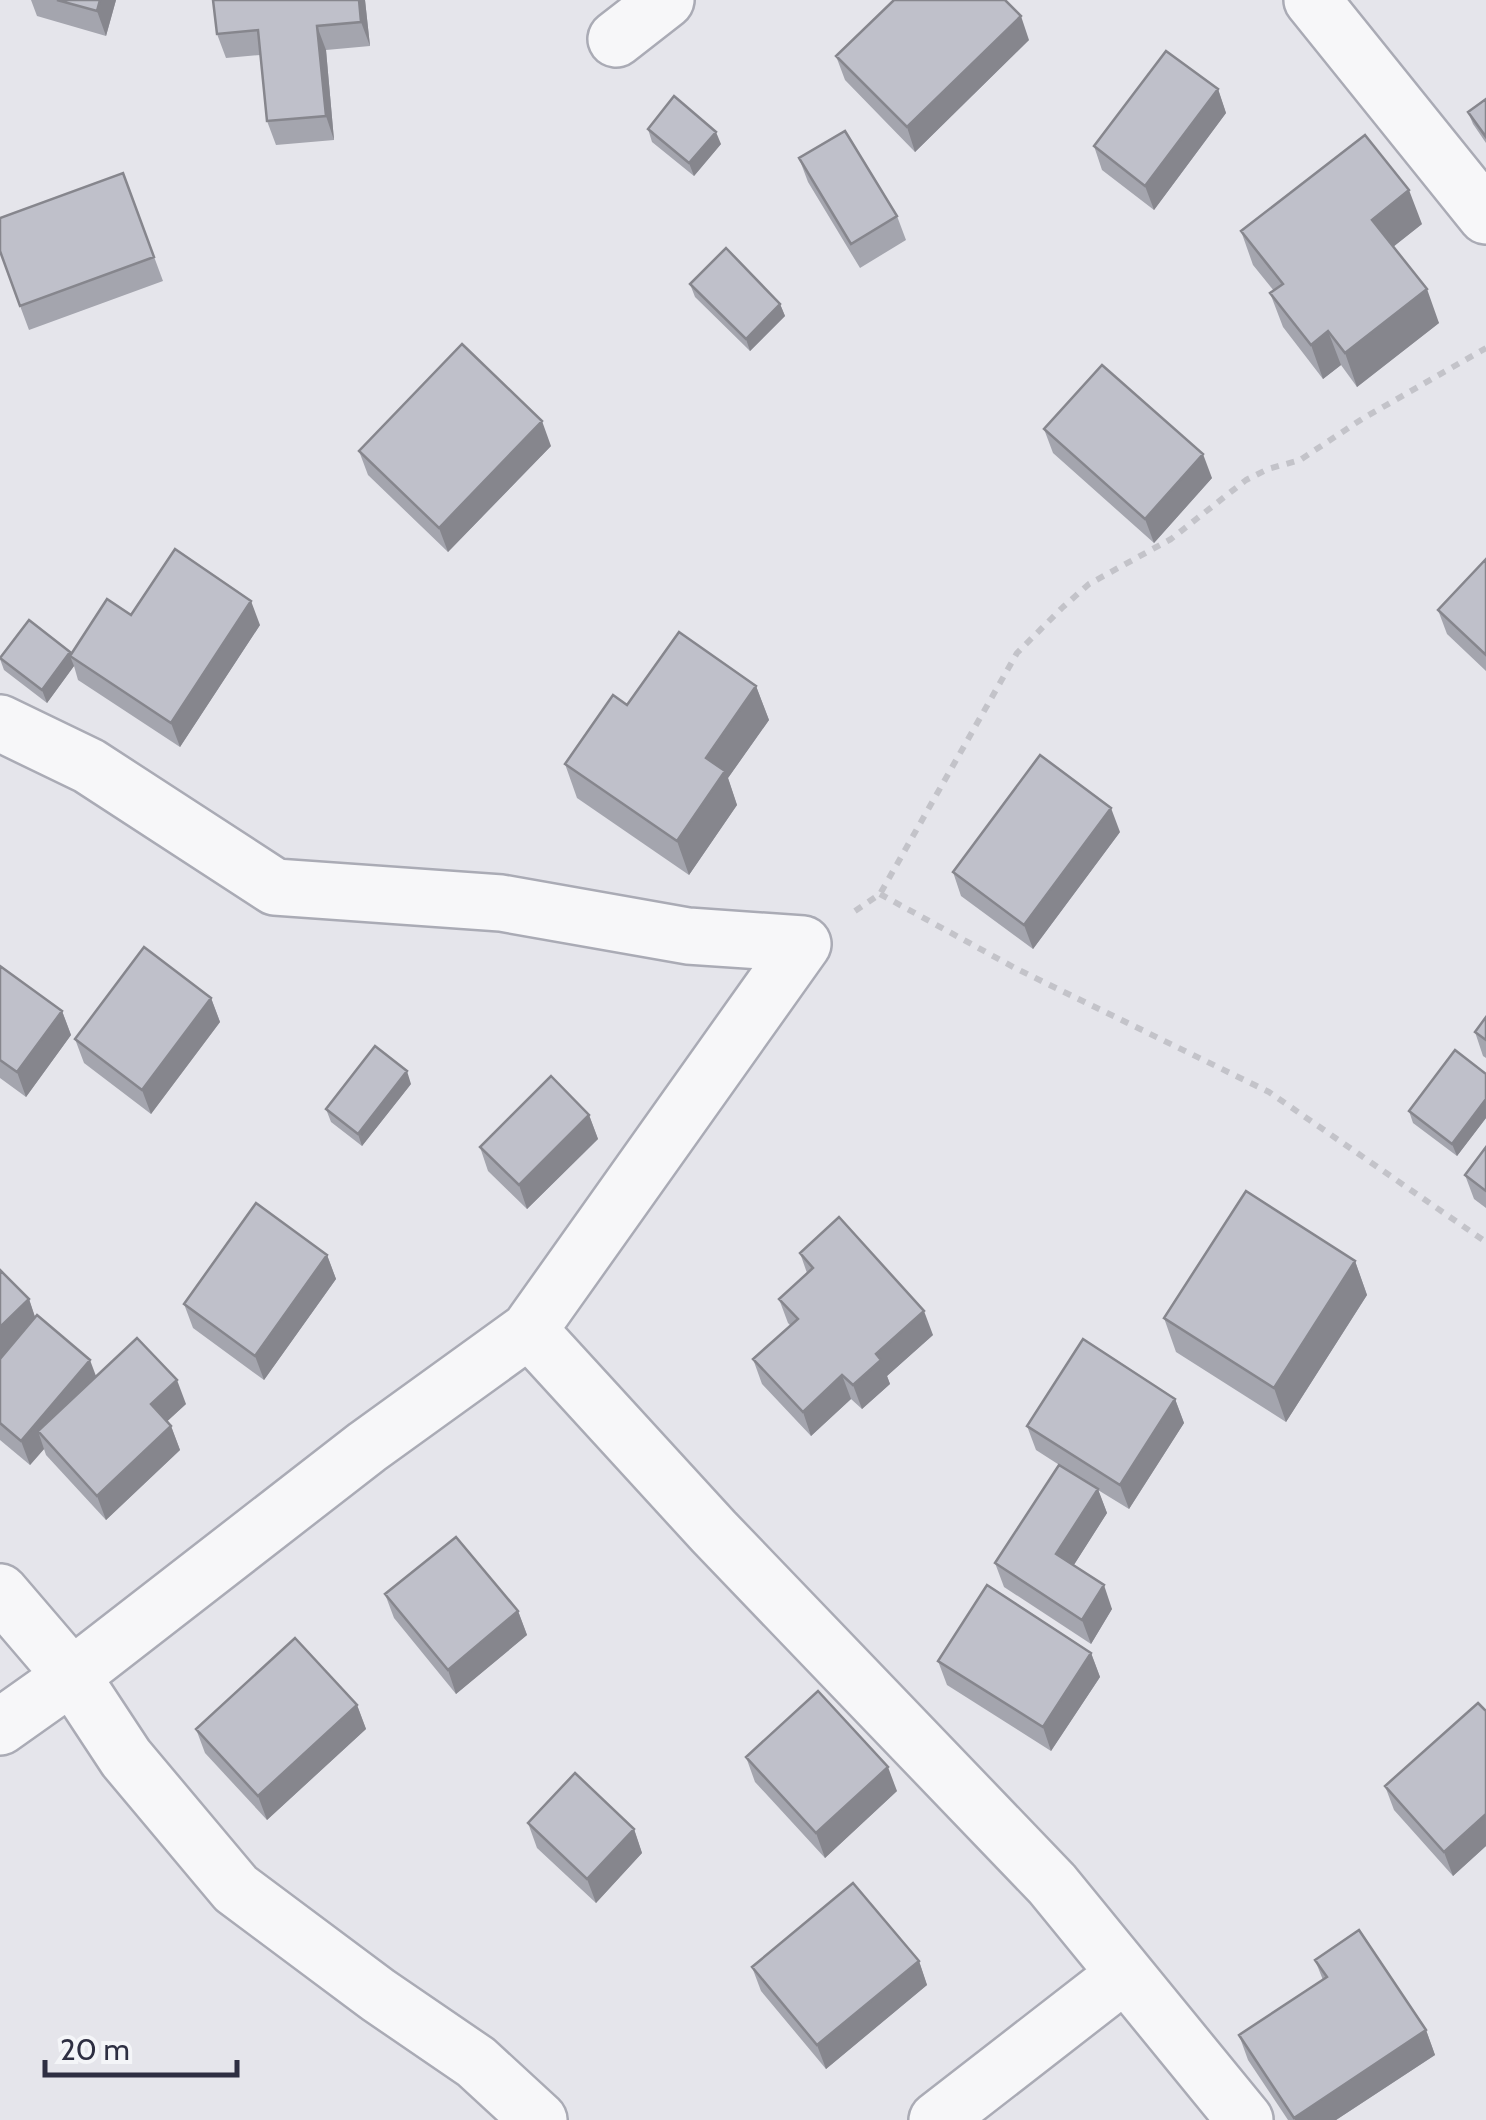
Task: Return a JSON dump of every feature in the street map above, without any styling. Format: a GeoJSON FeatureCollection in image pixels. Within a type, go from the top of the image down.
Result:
{"type":"FeatureCollection","features":[{"type":"Feature","properties":{"kind":"street"},"geometry":{"type":"LineString","coordinates":[[616,39],[666,0]]}},
{"type":"Feature","properties":{"kind":"street"},"geometry":{"type":"LineString","coordinates":[[1312,0],[1486,216]]}},
{"type":"Feature","properties":{"kind":"street"},"geometry":{"type":"LineString","coordinates":[[0,723],[88,766],[275,887],[501,903],[688,936],[804,944]]}},
{"type":"Feature","properties":{"kind":"street"},"geometry":{"type":"LineString","coordinates":[[0,1727],[72,1676],[367,1447],[528,1330],[804,944]]}},
{"type":"Feature","properties":{"kind":"street"},"geometry":{"type":"LineString","coordinates":[[528,1330],[714,1532],[1052,1884],[1245,2120]]}},
{"type":"Feature","properties":{"kind":"street"},"geometry":{"type":"LineString","coordinates":[[0,1592],[72,1676],[126,1758],[236,1889],[476,2062],[539,2120]]}},
{"type":"Feature","properties":{"kind":"street"},"geometry":{"type":"LineString","coordinates":[[937,2120],[1125,1974]]}},
{"type":"Feature","properties":{"kind":"path"},"geometry":{"type":"LineString","coordinates":[[804,944],[880,894],[1016,653],[1063,606],[1089,584],[1171,538],[1246,480],[1268,468],[1300,460],[1362,419],[1486,348]]}},
{"type":"Feature","properties":{"kind":"path"},"geometry":{"type":"LineString","coordinates":[[880,894],[1015,968],[1269,1092],[1486,1242]]}},
{"type":"Feature","properties":{"kind":"building"},"geometry":{"type":"Polygon","coordinates":[[[57,0],[100,0],[97,11],[57,0]]]}},
{"type":"Feature","properties":{"kind":"building"},"geometry":{"type":"Polygon","coordinates":[[[213,0],[359,0],[361,22],[317,26],[326,116],[267,121],[258,30],[217,34],[213,0]]]}},
{"type":"Feature","properties":{"kind":"building"},"geometry":{"type":"Polygon","coordinates":[[[894,0],[1005,0],[1021,16],[907,127],[836,56],[894,0]]]}},
{"type":"Feature","properties":{"kind":"building"},"geometry":{"type":"Polygon","coordinates":[[[1166,51],[1218,89],[1145,186],[1094,146],[1166,51]]]}},
{"type":"Feature","properties":{"kind":"building"},"geometry":{"type":"Polygon","coordinates":[[[674,96],[716,132],[689,163],[648,129],[674,96]]]}},
{"type":"Feature","properties":{"kind":"building"},"geometry":{"type":"Polygon","coordinates":[[[1486,99],[1486,137],[1468,112],[1486,99]]]}},
{"type":"Feature","properties":{"kind":"building"},"geometry":{"type":"Polygon","coordinates":[[[845,131],[897,216],[851,244],[799,158],[845,131]]]}},
{"type":"Feature","properties":{"kind":"building"},"geometry":{"type":"Polygon","coordinates":[[[1365,135],[1409,190],[1372,220],[1427,289],[1345,353],[1328,331],[1311,345],[1270,293],[1283,284],[1241,231],[1365,135]]]}},
{"type":"Feature","properties":{"kind":"building"},"geometry":{"type":"Polygon","coordinates":[[[123,173],[154,257],[20,306],[0,251],[0,218],[123,173]]]}},
{"type":"Feature","properties":{"kind":"building"},"geometry":{"type":"Polygon","coordinates":[[[726,248],[780,304],[746,339],[690,284],[726,248]]]}},
{"type":"Feature","properties":{"kind":"building"},"geometry":{"type":"Polygon","coordinates":[[[462,344],[542,421],[439,528],[359,451],[462,344]]]}},
{"type":"Feature","properties":{"kind":"building"},"geometry":{"type":"Polygon","coordinates":[[[1102,365],[1203,454],[1145,519],[1044,429],[1102,365]]]}},
{"type":"Feature","properties":{"kind":"building"},"geometry":{"type":"Polygon","coordinates":[[[175,549],[251,601],[171,723],[70,656],[107,599],[131,615],[175,549]]]}},
{"type":"Feature","properties":{"kind":"building"},"geometry":{"type":"Polygon","coordinates":[[[1486,559],[1486,655],[1438,610],[1486,559]]]}},
{"type":"Feature","properties":{"kind":"building"},"geometry":{"type":"Polygon","coordinates":[[[29,620],[70,652],[42,690],[0,658],[29,620]]]}},
{"type":"Feature","properties":{"kind":"building"},"geometry":{"type":"Polygon","coordinates":[[[679,632],[756,686],[706,758],[725,771],[677,841],[565,764],[613,695],[627,705],[679,632]]]}},
{"type":"Feature","properties":{"kind":"building"},"geometry":{"type":"Polygon","coordinates":[[[1040,755],[1111,808],[1024,925],[953,872],[1040,755]]]}},
{"type":"Feature","properties":{"kind":"building"},"geometry":{"type":"Polygon","coordinates":[[[144,947],[211,998],[142,1090],[75,1039],[144,947]]]}},
{"type":"Feature","properties":{"kind":"building"},"geometry":{"type":"Polygon","coordinates":[[[0,966],[62,1011],[17,1072],[0,1060],[0,966]]]}},
{"type":"Feature","properties":{"kind":"building"},"geometry":{"type":"Polygon","coordinates":[[[1486,1017],[1486,1040],[1475,1032],[1486,1017]]]}},
{"type":"Feature","properties":{"kind":"building"},"geometry":{"type":"Polygon","coordinates":[[[375,1046],[407,1071],[358,1134],[326,1109],[375,1046]]]}},
{"type":"Feature","properties":{"kind":"building"},"geometry":{"type":"Polygon","coordinates":[[[1455,1050],[1486,1074],[1486,1099],[1452,1144],[1409,1111],[1455,1050]]]}},
{"type":"Feature","properties":{"kind":"building"},"geometry":{"type":"Polygon","coordinates":[[[551,1076],[589,1115],[519,1185],[480,1147],[551,1076]]]}},
{"type":"Feature","properties":{"kind":"building"},"geometry":{"type":"Polygon","coordinates":[[[1486,1147],[1486,1191],[1465,1175],[1486,1147]]]}},
{"type":"Feature","properties":{"kind":"building"},"geometry":{"type":"Polygon","coordinates":[[[1246,1191],[1355,1261],[1274,1388],[1164,1318],[1246,1191]]]}},
{"type":"Feature","properties":{"kind":"building"},"geometry":{"type":"Polygon","coordinates":[[[256,1203],[327,1255],[255,1356],[184,1304],[256,1203]]]}},
{"type":"Feature","properties":{"kind":"building"},"geometry":{"type":"Polygon","coordinates":[[[839,1217],[924,1311],[876,1354],[881,1360],[853,1385],[842,1375],[803,1412],[753,1359],[798,1319],[779,1299],[813,1268],[800,1253],[839,1217]]]}},
{"type":"Feature","properties":{"kind":"building"},"geometry":{"type":"Polygon","coordinates":[[[0,1270],[29,1299],[0,1327],[0,1270]]]}},
{"type":"Feature","properties":{"kind":"building"},"geometry":{"type":"Polygon","coordinates":[[[37,1315],[90,1360],[21,1441],[0,1423],[0,1359],[37,1315]]]}},
{"type":"Feature","properties":{"kind":"building"},"geometry":{"type":"Polygon","coordinates":[[[137,1338],[177,1380],[151,1404],[171,1426],[97,1496],[38,1431],[137,1338]]]}},
{"type":"Feature","properties":{"kind":"building"},"geometry":{"type":"Polygon","coordinates":[[[1083,1339],[1175,1399],[1120,1485],[1027,1426],[1083,1339]]]}},
{"type":"Feature","properties":{"kind":"building"},"geometry":{"type":"Polygon","coordinates":[[[1059,1465],[1098,1489],[1056,1554],[1104,1585],[1082,1620],[995,1563],[1059,1465]]]}},
{"type":"Feature","properties":{"kind":"building"},"geometry":{"type":"Polygon","coordinates":[[[456,1537],[518,1611],[448,1670],[385,1594],[456,1537]]]}},
{"type":"Feature","properties":{"kind":"building"},"geometry":{"type":"Polygon","coordinates":[[[987,1585],[1091,1653],[1043,1727],[938,1661],[987,1585]]]}},
{"type":"Feature","properties":{"kind":"building"},"geometry":{"type":"Polygon","coordinates":[[[295,1638],[357,1705],[258,1796],[196,1729],[295,1638]]]}},
{"type":"Feature","properties":{"kind":"building"},"geometry":{"type":"Polygon","coordinates":[[[818,1691],[888,1767],[816,1833],[746,1757],[818,1691]]]}},
{"type":"Feature","properties":{"kind":"building"},"geometry":{"type":"Polygon","coordinates":[[[1478,1703],[1486,1711],[1486,1814],[1444,1852],[1385,1786],[1478,1703]]]}},
{"type":"Feature","properties":{"kind":"building"},"geometry":{"type":"Polygon","coordinates":[[[575,1773],[634,1829],[587,1879],[528,1823],[575,1773]]]}},
{"type":"Feature","properties":{"kind":"building"},"geometry":{"type":"Polygon","coordinates":[[[853,1883],[919,1961],[817,2045],[752,1967],[853,1883]]]}},
{"type":"Feature","properties":{"kind":"building"},"geometry":{"type":"Polygon","coordinates":[[[1359,1930],[1426,2030],[1294,2118],[1239,2035],[1327,1977],[1315,1960],[1359,1930]]]}}]}
